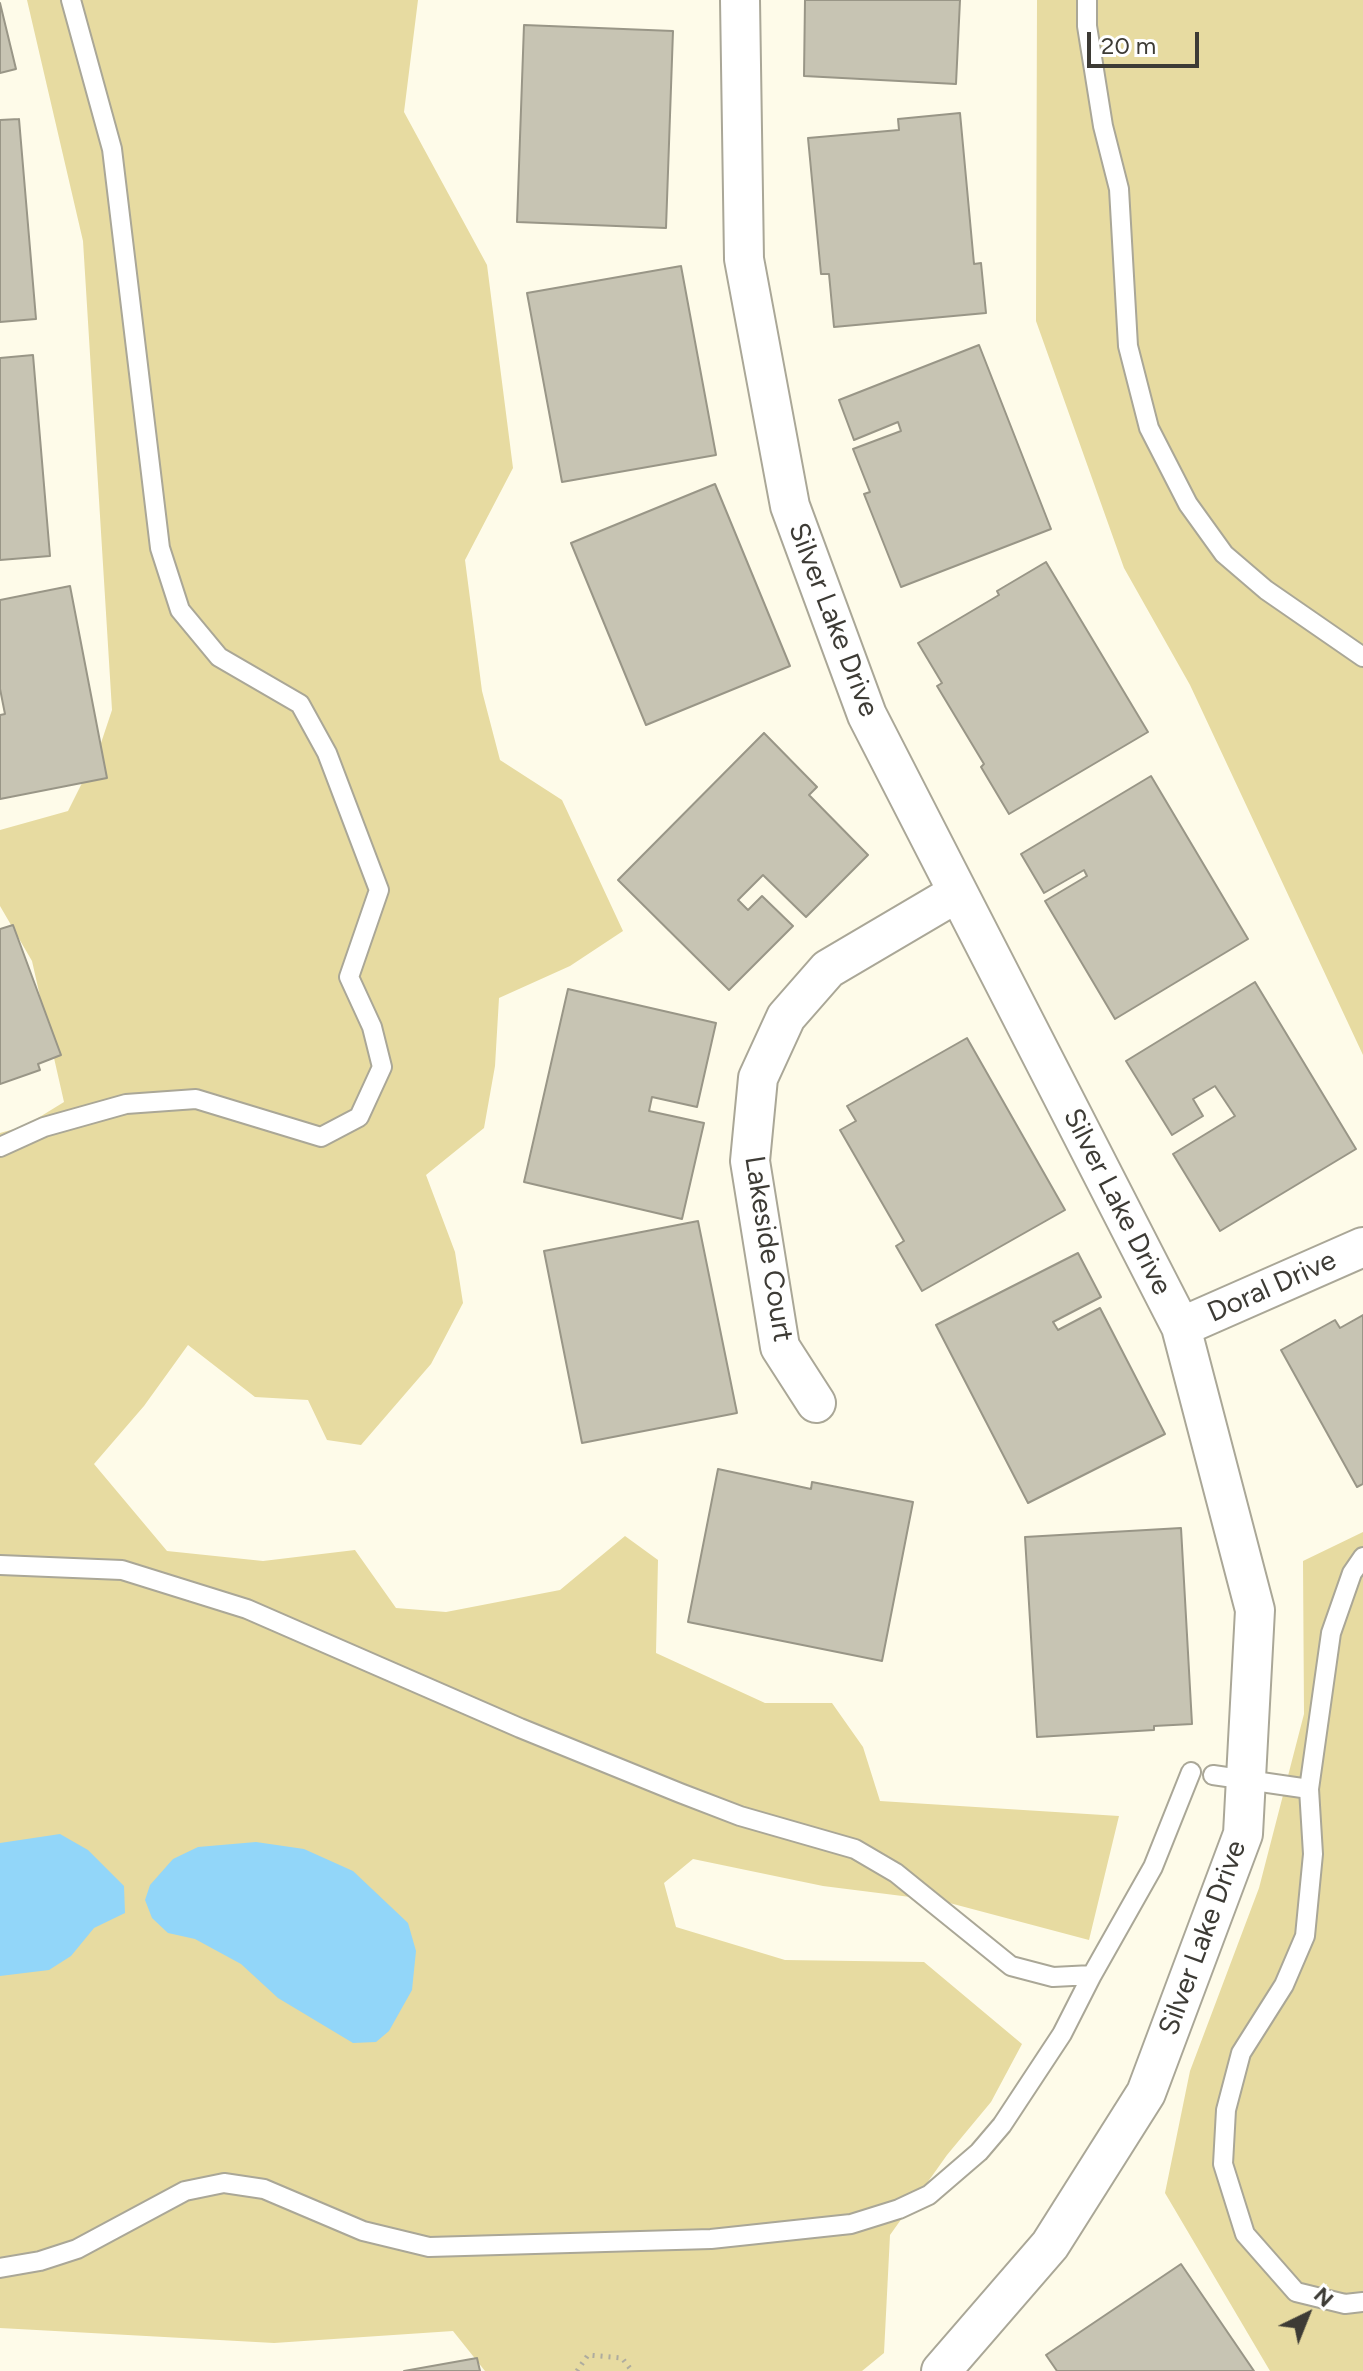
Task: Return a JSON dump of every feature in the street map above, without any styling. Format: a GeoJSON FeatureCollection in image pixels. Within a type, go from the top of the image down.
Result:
{"type":"FeatureCollection","features":[{"type":"Feature","properties":{"kind":"street","name":"Silver Lake Drive"},"geometry":{"type":"LineString","coordinates":[[740,0],[744,259],[790,506],[867,715],[1181,1327],[1255,1610],[1230,1776],[1243,1834],[1146,2093],[1050,2245],[950,2368]]}},
{"type":"Feature","properties":{"kind":"street","name":"Lakeside Court"},"geometry":{"type":"LineString","coordinates":[[816,1403],[780,1347],[750,1161],[758,1078],[786,1017],[828,969],[957,893]]}},
{"type":"Feature","properties":{"kind":"street","name":"Doral Drive"},"geometry":{"type":"LineString","coordinates":[[1181,1327],[1363,1247]]}},
{"type":"Feature","properties":{"kind":"lane"},"geometry":{"type":"LineString","coordinates":[[0,1147],[44,1127],[126,1104],[196,1099],[321,1137],[359,1117],[382,1067],[372,1027],[349,977],[379,890],[327,753],[300,704],[219,657],[180,610],[160,548],[112,149],[71,0]]}},
{"type":"Feature","properties":{"kind":"lane"},"geometry":{"type":"LineString","coordinates":[[1087,0],[1087,26],[1103,126],[1119,189],[1128,346],[1149,428],[1188,504],[1224,554],[1266,590],[1363,657]]}},
{"type":"Feature","properties":{"kind":"lane"},"geometry":{"type":"LineString","coordinates":[[1363,1557],[1352,1573],[1331,1633],[1309,1789],[1313,1854],[1305,1936],[1284,1985],[1241,2053],[1226,2110],[1223,2164],[1245,2234],[1296,2292],[1345,2304],[1363,2302]]}},
{"type":"Feature","properties":{"kind":"lane"},"geometry":{"type":"LineString","coordinates":[[0,1565],[122,1570],[247,1609],[520,1728],[680,1793],[740,1816],[855,1849],[896,1873],[1011,1966],[1053,1977],[1092,1975]]}},
{"type":"Feature","properties":{"kind":"lane"},"geometry":{"type":"LineString","coordinates":[[0,2268],[40,2261],[77,2249],[185,2191],[224,2183],[264,2189],[363,2231],[429,2247],[500,2247],[574,2240],[711,2239],[851,2224],[899,2209],[929,2195],[979,2152],[1002,2125],[1062,2034],[1153,1867],[1191,1772]]}},
{"type":"Feature","properties":{"kind":"lane"},"geometry":{"type":"LineString","coordinates":[[1230,1776],[1309,1789]]}},
{"type":"Feature","properties":{"kind":"path"},"geometry":{"type":"LineString","coordinates":[[577,2371],[588,2355],[622,2358],[632,2371]]}},
{"type":"Feature","properties":{"kind":"shaded area"},"geometry":{"type":"Polygon","coordinates":[[[27,0],[418,0],[404,112],[487,265],[513,468],[465,560],[482,691],[500,760],[562,800],[623,931],[570,966],[499,998],[495,1066],[484,1128],[426,1175],[455,1252],[463,1303],[431,1364],[361,1445],[327,1440],[308,1400],[255,1397],[188,1345],[144,1406],[94,1464],[167,1551],[263,1561],[355,1550],[396,1608],[446,1612],[560,1590],[625,1536],[658,1560],[656,1653],[765,1703],[832,1703],[863,1747],[880,1801],[1119,1816],[1089,1940],[942,1901],[823,1886],[693,1859],[664,1883],[676,1927],[785,1960],[924,1962],[1022,2044],[991,2102],[947,2155],[890,2235],[884,2353],[862,2371],[485,2371],[453,2331],[274,2343],[0,2328],[0,1133],[25,1126],[64,1102],[32,961],[0,906],[0,830],[68,811],[99,749],[112,710],[83,241],[27,0]]]}},
{"type":"Feature","properties":{"kind":"shaded area"},"geometry":{"type":"Polygon","coordinates":[[[1037,0],[1363,0],[1363,1055],[1190,685],[1124,568],[1036,321],[1037,0]]]}},
{"type":"Feature","properties":{"kind":"shaded area"},"geometry":{"type":"Polygon","coordinates":[[[1363,1532],[1363,2371],[1270,2371],[1165,2193],[1190,2071],[1259,1888],[1304,1714],[1303,1561],[1363,1532]]]}},
{"type":"Feature","properties":{"kind":"water"},"geometry":{"type":"Polygon","coordinates":[[[60,1834],[88,1850],[124,1886],[125,1913],[94,1928],[71,1956],[49,1970],[0,1976],[0,1843],[60,1834]]]}},
{"type":"Feature","properties":{"kind":"water"},"geometry":{"type":"Polygon","coordinates":[[[256,1842],[304,1849],[353,1871],[408,1923],[416,1951],[412,1990],[389,2031],[376,2042],[353,2043],[278,1998],[241,1964],[195,1939],[168,1933],[152,1918],[145,1900],[150,1885],[173,1859],[198,1847],[256,1842]]]}},
{"type":"Feature","properties":{"kind":"building"},"geometry":{"type":"Polygon","coordinates":[[[805,0],[960,0],[956,84],[804,76],[805,0]]]}},
{"type":"Feature","properties":{"kind":"building"},"geometry":{"type":"Polygon","coordinates":[[[0,3],[16,69],[0,73],[0,3]]]}},
{"type":"Feature","properties":{"kind":"building"},"geometry":{"type":"Polygon","coordinates":[[[524,25],[673,31],[666,228],[517,222],[524,25]]]}},
{"type":"Feature","properties":{"kind":"building"},"geometry":{"type":"Polygon","coordinates":[[[960,113],[974,264],[981,263],[986,313],[834,327],[829,274],[821,274],[808,138],[899,130],[898,119],[960,113]]]}},
{"type":"Feature","properties":{"kind":"building"},"geometry":{"type":"Polygon","coordinates":[[[19,119],[36,319],[0,322],[0,120],[19,119]]]}},
{"type":"Feature","properties":{"kind":"building"},"geometry":{"type":"Polygon","coordinates":[[[681,266],[716,455],[562,482],[527,293],[681,266]]]}},
{"type":"Feature","properties":{"kind":"building"},"geometry":{"type":"Polygon","coordinates":[[[979,345],[1051,529],[901,587],[864,494],[870,492],[853,449],[901,431],[898,422],[854,440],[839,400],[979,345]]]}},
{"type":"Feature","properties":{"kind":"building"},"geometry":{"type":"Polygon","coordinates":[[[33,355],[50,556],[0,560],[0,358],[33,355]]]}},
{"type":"Feature","properties":{"kind":"building"},"geometry":{"type":"Polygon","coordinates":[[[715,484],[790,666],[646,725],[571,543],[715,484]]]}},
{"type":"Feature","properties":{"kind":"building"},"geometry":{"type":"Polygon","coordinates":[[[1046,562],[1148,732],[1009,814],[981,767],[984,764],[937,686],[942,683],[918,643],[999,595],[997,591],[1046,562]]]}},
{"type":"Feature","properties":{"kind":"building"},"geometry":{"type":"Polygon","coordinates":[[[70,586],[107,778],[0,799],[0,715],[5,714],[0,689],[0,600],[70,586]]]}},
{"type":"Feature","properties":{"kind":"building"},"geometry":{"type":"Polygon","coordinates":[[[764,733],[817,787],[809,795],[868,855],[806,917],[763,875],[738,900],[748,910],[762,896],[793,926],[729,990],[618,880],[764,733]]]}},
{"type":"Feature","properties":{"kind":"building"},"geometry":{"type":"Polygon","coordinates":[[[1151,776],[1248,939],[1115,1019],[1045,901],[1087,876],[1084,870],[1044,893],[1021,854],[1151,776]]]}},
{"type":"Feature","properties":{"kind":"building"},"geometry":{"type":"Polygon","coordinates":[[[13,925],[61,1055],[38,1064],[40,1070],[0,1084],[0,929],[13,925]]]}},
{"type":"Feature","properties":{"kind":"building"},"geometry":{"type":"Polygon","coordinates":[[[1255,982],[1356,1149],[1220,1231],[1173,1154],[1235,1116],[1215,1086],[1193,1099],[1203,1116],[1172,1135],[1126,1061],[1255,982]]]}},
{"type":"Feature","properties":{"kind":"building"},"geometry":{"type":"Polygon","coordinates":[[[568,989],[716,1023],[697,1107],[652,1097],[649,1111],[704,1123],[682,1219],[524,1182],[568,989]]]}},
{"type":"Feature","properties":{"kind":"building"},"geometry":{"type":"Polygon","coordinates":[[[967,1038],[1065,1210],[922,1291],[896,1246],[904,1241],[840,1130],[856,1121],[847,1106],[967,1038]]]}},
{"type":"Feature","properties":{"kind":"building"},"geometry":{"type":"Polygon","coordinates":[[[698,1221],[737,1413],[582,1443],[544,1251],[698,1221]]]}},
{"type":"Feature","properties":{"kind":"building"},"geometry":{"type":"Polygon","coordinates":[[[1078,1253],[1101,1297],[1053,1322],[1058,1330],[1100,1308],[1165,1434],[1028,1503],[936,1325],[1078,1253]]]}},
{"type":"Feature","properties":{"kind":"building"},"geometry":{"type":"Polygon","coordinates":[[[1363,1315],[1363,1484],[1357,1487],[1281,1350],[1335,1320],[1340,1328],[1363,1315]]]}},
{"type":"Feature","properties":{"kind":"building"},"geometry":{"type":"Polygon","coordinates":[[[718,1469],[811,1489],[812,1482],[913,1502],[882,1661],[688,1622],[718,1469]]]}},
{"type":"Feature","properties":{"kind":"building"},"geometry":{"type":"Polygon","coordinates":[[[1181,1528],[1192,1724],[1154,1726],[1154,1730],[1037,1737],[1025,1537],[1181,1528]]]}},
{"type":"Feature","properties":{"kind":"building"},"geometry":{"type":"Polygon","coordinates":[[[1181,2264],[1254,2371],[1057,2371],[1046,2355],[1181,2264]]]}},
{"type":"Feature","properties":{"kind":"building"},"geometry":{"type":"Polygon","coordinates":[[[477,2358],[480,2371],[404,2371],[477,2358]]]}}]}
